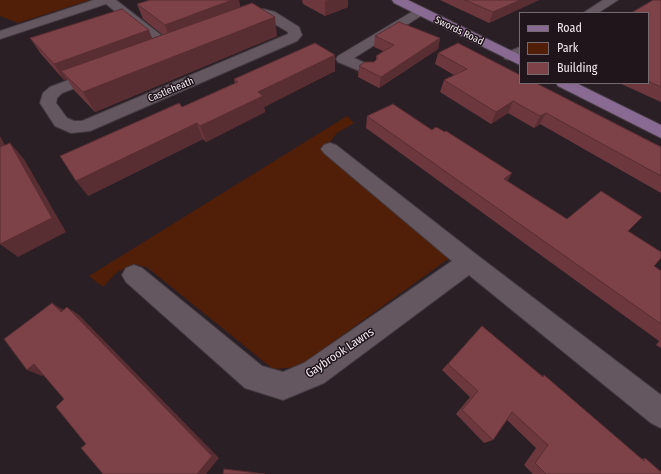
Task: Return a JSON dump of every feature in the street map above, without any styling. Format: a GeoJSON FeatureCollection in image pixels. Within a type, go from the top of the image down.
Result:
{"type":"FeatureCollection","features":[{"type":"Feature","properties":{"kind":"main road","name":"Swords Road"},"geometry":{"type":"LineString","coordinates":[[398,0],[517,56]]}},
{"type":"Feature","properties":{"kind":"main road"},"geometry":{"type":"LineString","coordinates":[[566,84],[661,132]]}},
{"type":"Feature","properties":{"kind":"street"},"geometry":{"type":"LineString","coordinates":[[590,12],[610,0]]}},
{"type":"Feature","properties":{"kind":"street"},"geometry":{"type":"LineString","coordinates":[[3,30],[114,5],[168,48]]}},
{"type":"Feature","properties":{"kind":"street"},"geometry":{"type":"LineString","coordinates":[[367,69],[343,58],[420,11]]}},
{"type":"Feature","properties":{"kind":"street","name":"Castleheath"},"geometry":{"type":"LineString","coordinates":[[263,13],[270,15],[294,30],[295,35],[292,38],[84,127],[71,127],[61,122],[48,103],[49,96],[56,90],[168,48],[263,13]]}},
{"type":"Feature","properties":{"kind":"street"},"geometry":{"type":"LineString","coordinates":[[330,149],[469,262],[661,413]]}},
{"type":"Feature","properties":{"kind":"street","name":"Gaybrook Lawns"},"geometry":{"type":"LineString","coordinates":[[134,276],[255,378],[283,386],[314,373],[469,262]]}},
{"type":"Feature","properties":{"kind":"green space"},"geometry":{"type":"Polygon","coordinates":[[[0,0],[90,0],[18,23],[0,16],[0,0]]]}},
{"type":"Feature","properties":{"kind":"green space"},"geometry":{"type":"Polygon","coordinates":[[[347,116],[354,123],[337,133],[324,149],[451,257],[298,367],[273,369],[148,268],[135,264],[117,272],[103,287],[89,276],[347,116]]]}},
{"type":"Feature","properties":{"kind":"building"},"geometry":{"type":"Polygon","coordinates":[[[150,0],[232,0],[165,25],[137,4],[150,0]]]}},
{"type":"Feature","properties":{"kind":"building"},"geometry":{"type":"Polygon","coordinates":[[[465,0],[520,0],[493,12],[465,0]]]}},
{"type":"Feature","properties":{"kind":"building"},"geometry":{"type":"Polygon","coordinates":[[[653,0],[661,0],[661,87],[649,81],[649,12],[633,12],[653,0]]]}},
{"type":"Feature","properties":{"kind":"building"},"geometry":{"type":"Polygon","coordinates":[[[252,3],[275,17],[83,92],[61,71],[252,3]]]}},
{"type":"Feature","properties":{"kind":"building"},"geometry":{"type":"Polygon","coordinates":[[[122,9],[149,30],[54,64],[30,38],[122,9]]]}},
{"type":"Feature","properties":{"kind":"building"},"geometry":{"type":"Polygon","coordinates":[[[399,22],[440,38],[381,77],[359,66],[365,62],[374,62],[378,58],[376,56],[394,45],[375,36],[399,22]]]}},
{"type":"Feature","properties":{"kind":"building"},"geometry":{"type":"Polygon","coordinates":[[[315,43],[335,55],[258,92],[263,96],[200,126],[197,123],[76,181],[60,156],[179,103],[182,107],[238,82],[234,79],[315,43]]]}},
{"type":"Feature","properties":{"kind":"building"},"geometry":{"type":"Polygon","coordinates":[[[458,43],[519,74],[519,84],[538,84],[661,147],[661,176],[546,113],[540,116],[513,101],[496,112],[444,80],[467,69],[438,53],[458,43]]]}},
{"type":"Feature","properties":{"kind":"building"},"geometry":{"type":"Polygon","coordinates":[[[393,104],[432,130],[436,127],[445,132],[446,131],[512,173],[504,179],[567,219],[601,191],[642,217],[628,231],[661,252],[661,258],[654,266],[661,271],[661,324],[367,116],[393,104]]]}},
{"type":"Feature","properties":{"kind":"building"},"geometry":{"type":"Polygon","coordinates":[[[10,143],[52,218],[0,244],[0,147],[10,143]]]}},
{"type":"Feature","properties":{"kind":"building"},"geometry":{"type":"Polygon","coordinates":[[[52,303],[61,312],[67,307],[212,456],[197,474],[103,474],[81,448],[86,444],[56,407],[64,399],[34,364],[27,370],[4,339],[52,303]]]}},
{"type":"Feature","properties":{"kind":"building"},"geometry":{"type":"Polygon","coordinates":[[[482,326],[543,377],[544,375],[644,461],[645,458],[661,472],[661,474],[546,474],[535,463],[548,445],[512,412],[493,440],[462,410],[478,391],[448,364],[482,326]]]}},
{"type":"Feature","properties":{"kind":"building"},"geometry":{"type":"Polygon","coordinates":[[[224,469],[265,474],[223,474],[224,469]]]}}]}
